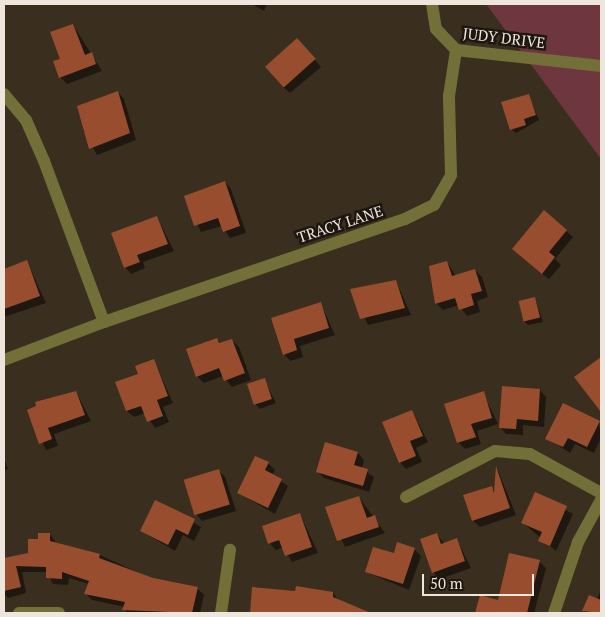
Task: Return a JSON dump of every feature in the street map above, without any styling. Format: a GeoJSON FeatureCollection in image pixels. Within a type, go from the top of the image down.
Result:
{"type":"FeatureCollection","features":[{"type":"Feature","properties":{"kind":"street","name":"JUDY DRIVE"},"geometry":{"type":"LineString","coordinates":[[432,4],[436,30],[456,50],[601,66]]}},
{"type":"Feature","properties":{"kind":"street","name":"TRACY LANE"},"geometry":{"type":"LineString","coordinates":[[4,360],[104,322],[405,219],[434,204],[451,175],[450,96],[456,50]]}},
{"type":"Feature","properties":{"kind":"street"},"geometry":{"type":"LineString","coordinates":[[4,94],[26,120],[44,161],[104,322]]}},
{"type":"Feature","properties":{"kind":"street"},"geometry":{"type":"LineString","coordinates":[[406,497],[495,451],[530,454],[601,494]]}},
{"type":"Feature","properties":{"kind":"street"},"geometry":{"type":"LineString","coordinates":[[554,613],[578,542],[601,500]]}},
{"type":"Feature","properties":{"kind":"street"},"geometry":{"type":"LineString","coordinates":[[221,613],[230,550]]}},
{"type":"Feature","properties":{"kind":"street"},"geometry":{"type":"LineString","coordinates":[[19,613],[59,613]]}},
{"type":"Feature","properties":{"kind":"shaded area"},"geometry":{"type":"Polygon","coordinates":[[[486,4],[601,4],[601,159],[503,27],[486,4]]]}},
{"type":"Feature","properties":{"kind":"building"},"geometry":{"type":"Polygon","coordinates":[[[73,24],[85,55],[92,52],[96,64],[59,78],[53,61],[60,59],[50,32],[73,24]]]}},
{"type":"Feature","properties":{"kind":"building"},"geometry":{"type":"Polygon","coordinates":[[[297,38],[316,59],[284,88],[265,67],[297,38]]]}},
{"type":"Feature","properties":{"kind":"building"},"geometry":{"type":"Polygon","coordinates":[[[118,91],[130,133],[89,149],[77,106],[118,91]]]}},
{"type":"Feature","properties":{"kind":"building"},"geometry":{"type":"Polygon","coordinates":[[[529,94],[536,115],[524,119],[526,125],[510,130],[501,102],[529,94]]]}},
{"type":"Feature","properties":{"kind":"building"},"geometry":{"type":"Polygon","coordinates":[[[225,181],[240,226],[223,232],[218,218],[194,226],[184,196],[225,181]]]}},
{"type":"Feature","properties":{"kind":"building"},"geometry":{"type":"Polygon","coordinates":[[[544,210],[567,230],[549,252],[555,257],[542,274],[512,249],[544,210]]]}},
{"type":"Feature","properties":{"kind":"building"},"geometry":{"type":"Polygon","coordinates":[[[157,216],[168,244],[137,255],[140,262],[124,268],[111,233],[157,216]]]}},
{"type":"Feature","properties":{"kind":"building"},"geometry":{"type":"Polygon","coordinates":[[[27,260],[40,296],[4,309],[4,269],[27,260]]]}},
{"type":"Feature","properties":{"kind":"building"},"geometry":{"type":"Polygon","coordinates":[[[447,261],[452,276],[475,269],[482,291],[471,294],[474,305],[459,310],[455,298],[435,304],[429,266],[447,261]]]}},
{"type":"Feature","properties":{"kind":"building"},"geometry":{"type":"Polygon","coordinates":[[[396,280],[405,308],[360,319],[350,289],[396,280]]]}},
{"type":"Feature","properties":{"kind":"building"},"geometry":{"type":"Polygon","coordinates":[[[535,297],[540,317],[524,321],[519,301],[535,297]]]}},
{"type":"Feature","properties":{"kind":"building"},"geometry":{"type":"Polygon","coordinates":[[[321,302],[329,328],[294,339],[297,350],[283,355],[271,318],[321,302]]]}},
{"type":"Feature","properties":{"kind":"building"},"geometry":{"type":"Polygon","coordinates":[[[217,338],[219,343],[232,339],[245,373],[224,381],[219,368],[196,377],[186,349],[217,338]]]}},
{"type":"Feature","properties":{"kind":"building"},"geometry":{"type":"Polygon","coordinates":[[[601,357],[601,412],[574,377],[601,357]]]}},
{"type":"Feature","properties":{"kind":"building"},"geometry":{"type":"Polygon","coordinates":[[[154,359],[168,396],[157,400],[163,416],[147,422],[141,406],[126,411],[115,382],[138,374],[135,366],[154,359]]]}},
{"type":"Feature","properties":{"kind":"building"},"geometry":{"type":"Polygon","coordinates":[[[265,378],[272,399],[254,405],[247,384],[265,378]]]}},
{"type":"Feature","properties":{"kind":"building"},"geometry":{"type":"Polygon","coordinates":[[[502,386],[540,389],[538,421],[517,419],[516,429],[499,428],[502,386]]]}},
{"type":"Feature","properties":{"kind":"building"},"geometry":{"type":"Polygon","coordinates":[[[76,391],[85,415],[48,428],[52,439],[39,444],[27,410],[36,406],[35,402],[76,391]]]}},
{"type":"Feature","properties":{"kind":"building"},"geometry":{"type":"Polygon","coordinates":[[[484,391],[492,418],[471,424],[476,437],[457,443],[444,404],[484,391]]]}},
{"type":"Feature","properties":{"kind":"building"},"geometry":{"type":"Polygon","coordinates":[[[563,403],[600,421],[587,447],[568,438],[563,447],[545,439],[563,403]]]}},
{"type":"Feature","properties":{"kind":"building"},"geometry":{"type":"Polygon","coordinates":[[[412,410],[423,436],[410,441],[416,456],[399,463],[382,422],[412,410]]]}},
{"type":"Feature","properties":{"kind":"building"},"geometry":{"type":"Polygon","coordinates":[[[325,442],[358,452],[354,465],[368,469],[363,486],[316,472],[325,442]]]}},
{"type":"Feature","properties":{"kind":"building"},"geometry":{"type":"Polygon","coordinates":[[[255,456],[269,462],[265,470],[282,479],[268,508],[237,493],[255,456]]]}},
{"type":"Feature","properties":{"kind":"building"},"geometry":{"type":"Polygon","coordinates":[[[496,466],[510,508],[472,521],[463,495],[492,486],[494,493],[496,466]]]}},
{"type":"Feature","properties":{"kind":"building"},"geometry":{"type":"Polygon","coordinates":[[[219,469],[230,504],[194,515],[184,480],[219,469]]]}},
{"type":"Feature","properties":{"kind":"building"},"geometry":{"type":"Polygon","coordinates":[[[535,492],[567,506],[550,546],[538,541],[542,532],[521,523],[535,492]]]}},
{"type":"Feature","properties":{"kind":"building"},"geometry":{"type":"Polygon","coordinates":[[[359,496],[367,518],[375,515],[379,527],[337,541],[325,507],[359,496]]]}},
{"type":"Feature","properties":{"kind":"building"},"geometry":{"type":"Polygon","coordinates":[[[155,500],[195,519],[188,535],[176,529],[168,545],[140,531],[155,500]]]}},
{"type":"Feature","properties":{"kind":"building"},"geometry":{"type":"Polygon","coordinates":[[[300,513],[312,547],[285,556],[279,540],[268,544],[262,526],[300,513]]]}},
{"type":"Feature","properties":{"kind":"building"},"geometry":{"type":"Polygon","coordinates":[[[38,533],[50,533],[50,541],[100,554],[99,558],[153,578],[198,587],[192,613],[122,610],[125,602],[84,594],[89,581],[62,572],[62,579],[46,578],[46,567],[16,566],[21,587],[4,591],[4,558],[28,553],[28,539],[38,539],[38,533]]]}},
{"type":"Feature","properties":{"kind":"building"},"geometry":{"type":"Polygon","coordinates":[[[437,533],[441,544],[457,538],[465,561],[432,573],[420,539],[437,533]]]}},
{"type":"Feature","properties":{"kind":"building"},"geometry":{"type":"Polygon","coordinates":[[[397,542],[415,548],[403,584],[365,572],[373,547],[394,553],[397,542]]]}},
{"type":"Feature","properties":{"kind":"building"},"geometry":{"type":"Polygon","coordinates":[[[509,553],[540,560],[527,613],[475,613],[480,595],[498,600],[509,553]]]}},
{"type":"Feature","properties":{"kind":"building"},"geometry":{"type":"Polygon","coordinates":[[[296,586],[333,592],[333,597],[371,613],[250,613],[252,587],[295,591],[296,586]]]}},
{"type":"Feature","properties":{"kind":"building"},"geometry":{"type":"Polygon","coordinates":[[[589,595],[601,600],[601,613],[582,611],[589,595]]]}}]}
